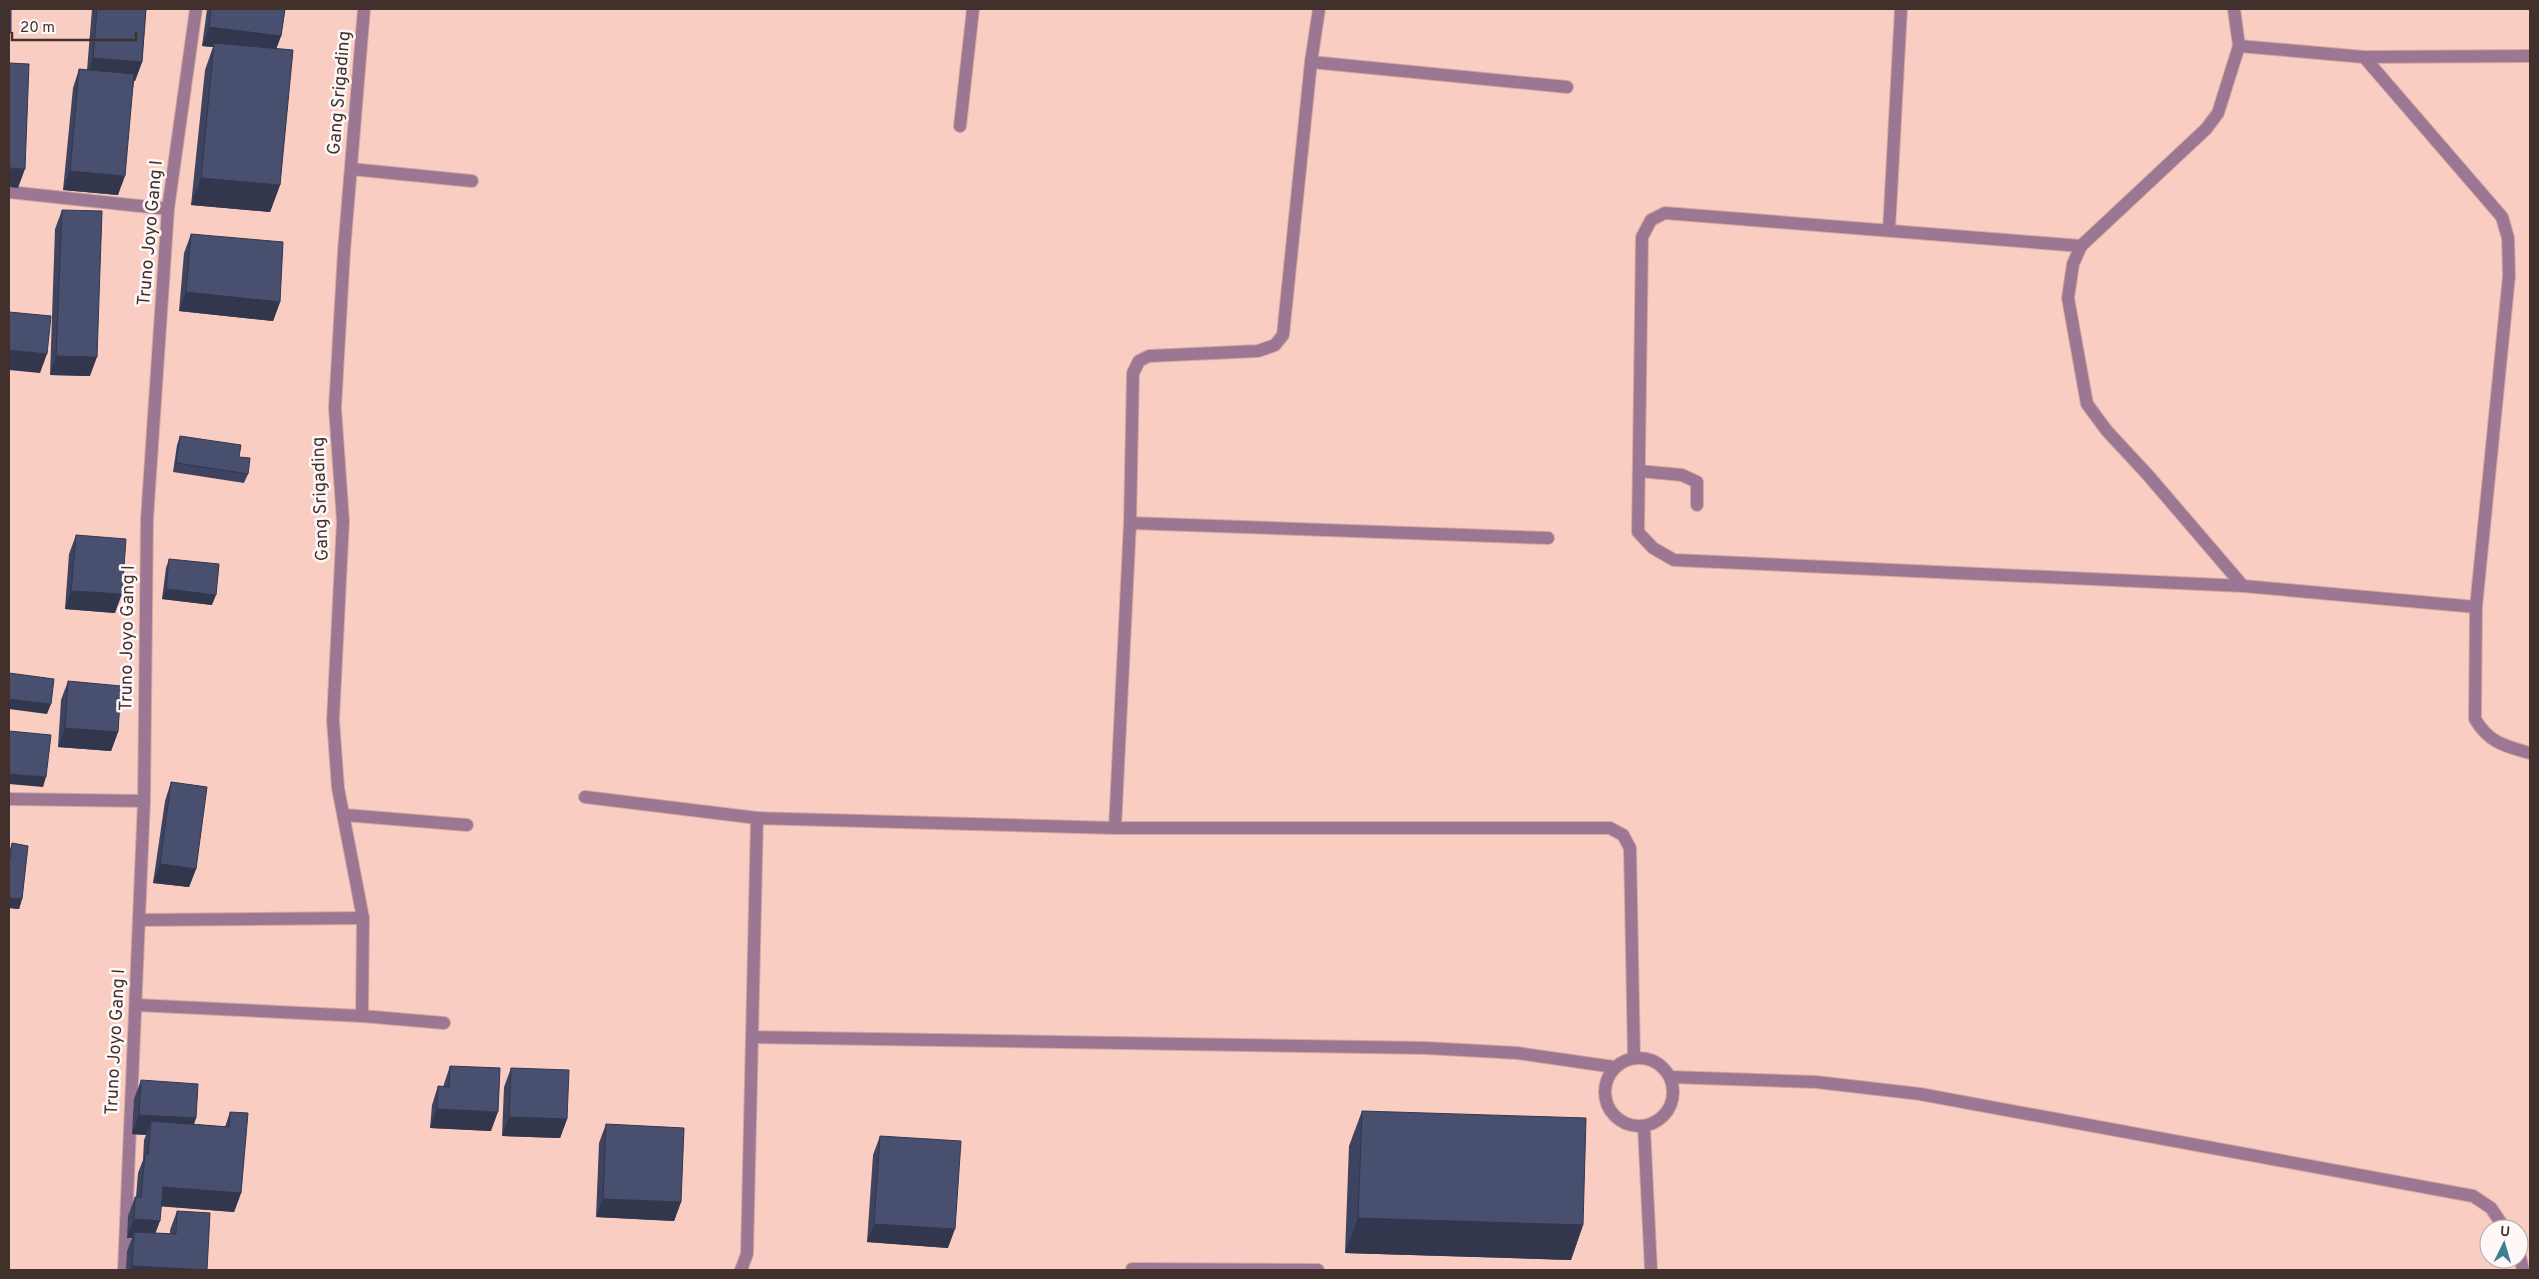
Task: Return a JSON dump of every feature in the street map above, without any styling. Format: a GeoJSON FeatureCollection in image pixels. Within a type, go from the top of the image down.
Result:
{"type":"FeatureCollection","features":[{"type":"Feature","properties":{"kind":"street","name":"Truno Joyo Gang I"},"geometry":{"type":"LineString","coordinates":[[124,1270],[144,800],[147,519],[168,209],[196,9]]}},
{"type":"Feature","properties":{"kind":"street","name":"Gang Srigading"},"geometry":{"type":"LineString","coordinates":[[362,1016],[363,918],[334,754],[333,720],[343,521],[335,408],[344,251],[364,9]]}},
{"type":"Feature","properties":{"kind":"street"},"geometry":{"type":"LineString","coordinates":[[960,126],[973,9]]}},
{"type":"Feature","properties":{"kind":"street"},"geometry":{"type":"LineString","coordinates":[[1115,828],[1130,522],[1133,373],[1139,361],[1149,356],[1258,351],[1275,345],[1284,335],[1311,62],[1319,9]]}},
{"type":"Feature","properties":{"kind":"street"},"geometry":{"type":"LineString","coordinates":[[1889,230],[1901,9]]}},
{"type":"Feature","properties":{"kind":"street"},"geometry":{"type":"LineString","coordinates":[[2234,9],[2239,46],[2218,113],[2206,129],[2081,246],[2074,264],[2068,298],[2086,404],[2107,431],[2147,474],[2243,586]]}},
{"type":"Feature","properties":{"kind":"street"},"geometry":{"type":"LineString","coordinates":[[2239,46],[2364,57],[2530,56]]}},
{"type":"Feature","properties":{"kind":"street"},"geometry":{"type":"LineString","coordinates":[[2364,57],[2502,217],[2508,238],[2509,276],[2476,607],[2476,719],[2483,733],[2501,744],[2530,753]]}},
{"type":"Feature","properties":{"kind":"street"},"geometry":{"type":"LineString","coordinates":[[1311,62],[1567,87]]}},
{"type":"Feature","properties":{"kind":"street"},"geometry":{"type":"LineString","coordinates":[[351,169],[472,181]]}},
{"type":"Feature","properties":{"kind":"street"},"geometry":{"type":"LineString","coordinates":[[9,192],[168,209]]}},
{"type":"Feature","properties":{"kind":"street"},"geometry":{"type":"LineString","coordinates":[[2081,246],[1665,212],[1651,220],[1642,236],[1638,532],[1653,548],[1674,560],[2243,586],[2476,607]]}},
{"type":"Feature","properties":{"kind":"street"},"geometry":{"type":"LineString","coordinates":[[1639,471],[1682,475],[1697,482],[1697,505]]}},
{"type":"Feature","properties":{"kind":"street"},"geometry":{"type":"LineString","coordinates":[[1130,522],[1548,538]]}},
{"type":"Feature","properties":{"kind":"street"},"geometry":{"type":"LineString","coordinates":[[585,797],[757,818],[1115,828],[1610,828],[1623,835],[1630,848],[1634,1058]]}},
{"type":"Feature","properties":{"kind":"street"},"geometry":{"type":"LineString","coordinates":[[9,799],[144,800]]}},
{"type":"Feature","properties":{"kind":"street"},"geometry":{"type":"LineString","coordinates":[[345,815],[467,825]]}},
{"type":"Feature","properties":{"kind":"street"},"geometry":{"type":"LineString","coordinates":[[745,1269],[747,1254],[757,818]]}},
{"type":"Feature","properties":{"kind":"street"},"geometry":{"type":"LineString","coordinates":[[140,920],[363,918]]}},
{"type":"Feature","properties":{"kind":"street"},"geometry":{"type":"LineString","coordinates":[[136,1005],[362,1016],[444,1023]]}},
{"type":"Feature","properties":{"kind":"street"},"geometry":{"type":"LineString","coordinates":[[752,1037],[1426,1048],[1517,1053],[1614,1068]]}},
{"type":"Feature","properties":{"kind":"street"},"geometry":{"type":"LineString","coordinates":[[1634,1058],[1655,1062],[1670,1077],[1674,1098],[1663,1117],[1644,1127],[1623,1123],[1607,1108],[1604,1086],[1614,1068],[1634,1058]]}},
{"type":"Feature","properties":{"kind":"street"},"geometry":{"type":"LineString","coordinates":[[1670,1077],[1816,1082],[1930,1096],[2473,1196],[2491,1208],[2498,1219]]}},
{"type":"Feature","properties":{"kind":"street"},"geometry":{"type":"LineString","coordinates":[[1644,1127],[1651,1270]]}},
{"type":"Feature","properties":{"kind":"street"},"geometry":{"type":"LineString","coordinates":[[1132,1269],[1318,1270]]}},
{"type":"Feature","properties":{"kind":"building"},"geometry":{"type":"Polygon","coordinates":[[[9,9],[11,9],[11,33],[9,33],[9,9]]]}},
{"type":"Feature","properties":{"kind":"building"},"geometry":{"type":"Polygon","coordinates":[[[97,9],[146,9],[142,62],[93,58],[97,9]]]}},
{"type":"Feature","properties":{"kind":"building"},"geometry":{"type":"Polygon","coordinates":[[[211,9],[285,9],[281,36],[209,27],[211,9]]]}},
{"type":"Feature","properties":{"kind":"building"},"geometry":{"type":"Polygon","coordinates":[[[214,43],[293,50],[280,185],[201,178],[214,43]]]}},
{"type":"Feature","properties":{"kind":"building"},"geometry":{"type":"Polygon","coordinates":[[[9,63],[29,64],[25,169],[9,168],[9,63]]]}},
{"type":"Feature","properties":{"kind":"building"},"geometry":{"type":"Polygon","coordinates":[[[79,69],[134,74],[125,176],[70,171],[79,69]]]}},
{"type":"Feature","properties":{"kind":"building"},"geometry":{"type":"Polygon","coordinates":[[[62,210],[102,211],[97,357],[56,356],[62,210]]]}},
{"type":"Feature","properties":{"kind":"building"},"geometry":{"type":"Polygon","coordinates":[[[191,234],[283,242],[280,302],[186,292],[191,234]]]}},
{"type":"Feature","properties":{"kind":"building"},"geometry":{"type":"Polygon","coordinates":[[[9,312],[51,316],[47,354],[9,350],[9,312]]]}},
{"type":"Feature","properties":{"kind":"building"},"geometry":{"type":"Polygon","coordinates":[[[180,436],[241,445],[239,457],[250,458],[248,474],[176,463],[180,436]]]}},
{"type":"Feature","properties":{"kind":"building"},"geometry":{"type":"Polygon","coordinates":[[[76,535],[126,539],[122,594],[71,591],[76,535]]]}},
{"type":"Feature","properties":{"kind":"building"},"geometry":{"type":"Polygon","coordinates":[[[169,559],[219,564],[216,595],[166,589],[169,559]]]}},
{"type":"Feature","properties":{"kind":"building"},"geometry":{"type":"Polygon","coordinates":[[[9,673],[54,679],[51,704],[9,699],[9,673]]]}},
{"type":"Feature","properties":{"kind":"building"},"geometry":{"type":"Polygon","coordinates":[[[68,681],[121,686],[118,732],[65,728],[68,681]]]}},
{"type":"Feature","properties":{"kind":"building"},"geometry":{"type":"Polygon","coordinates":[[[9,731],[51,735],[46,777],[9,774],[9,731]]]}},
{"type":"Feature","properties":{"kind":"building"},"geometry":{"type":"Polygon","coordinates":[[[171,782],[207,787],[196,869],[160,864],[171,782]]]}},
{"type":"Feature","properties":{"kind":"building"},"geometry":{"type":"Polygon","coordinates":[[[12,843],[28,846],[22,899],[9,898],[9,859],[12,843]]]}},
{"type":"Feature","properties":{"kind":"building"},"geometry":{"type":"Polygon","coordinates":[[[450,1066],[500,1068],[498,1112],[437,1109],[438,1086],[449,1087],[450,1066]]]}},
{"type":"Feature","properties":{"kind":"building"},"geometry":{"type":"Polygon","coordinates":[[[511,1068],[569,1070],[567,1119],[509,1117],[511,1068]]]}},
{"type":"Feature","properties":{"kind":"building"},"geometry":{"type":"Polygon","coordinates":[[[141,1080],[198,1084],[196,1118],[139,1115],[141,1080]]]}},
{"type":"Feature","properties":{"kind":"building"},"geometry":{"type":"Polygon","coordinates":[[[1362,1111],[1586,1118],[1583,1225],[1358,1218],[1362,1111]]]}},
{"type":"Feature","properties":{"kind":"building"},"geometry":{"type":"Polygon","coordinates":[[[230,1112],[248,1113],[241,1193],[163,1187],[160,1221],[134,1219],[135,1197],[141,1197],[145,1154],[148,1154],[151,1121],[229,1127],[230,1112]]]}},
{"type":"Feature","properties":{"kind":"building"},"geometry":{"type":"Polygon","coordinates":[[[606,1124],[684,1128],[681,1202],[603,1199],[606,1124]]]}},
{"type":"Feature","properties":{"kind":"building"},"geometry":{"type":"Polygon","coordinates":[[[880,1136],[961,1141],[955,1229],[874,1224],[880,1136]]]}},
{"type":"Feature","properties":{"kind":"building"},"geometry":{"type":"Polygon","coordinates":[[[177,1211],[210,1213],[207,1270],[132,1266],[134,1232],[176,1234],[177,1211]]]}}]}
